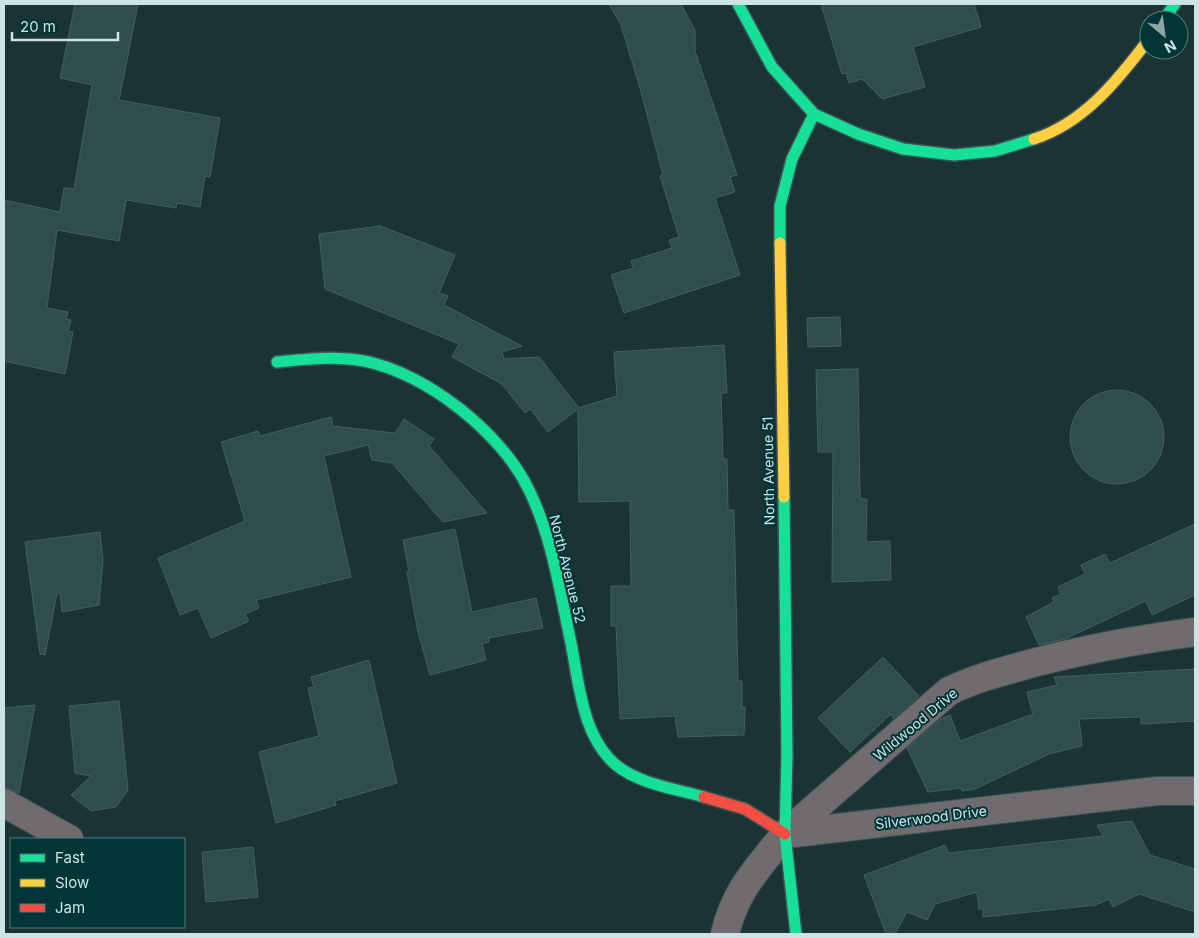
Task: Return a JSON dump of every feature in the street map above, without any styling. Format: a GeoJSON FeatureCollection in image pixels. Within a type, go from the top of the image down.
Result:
{"type":"FeatureCollection","features":[{"type":"Feature","properties":{"kind":"street"},"geometry":{"type":"LineString","coordinates":[[738,4],[772,67],[814,114],[858,134],[903,149],[954,155],[995,151],[1046,135],[1087,110],[1122,75],[1139,52]]}},
{"type":"Feature","properties":{"kind":"street","name":"North Avenue 51"},"geometry":{"type":"LineString","coordinates":[[785,834],[787,754],[780,206],[792,159],[814,114]]}},
{"type":"Feature","properties":{"kind":"street","name":"North Avenue 52"},"geometry":{"type":"LineString","coordinates":[[277,362],[329,357],[377,365],[416,382],[466,414],[500,446],[522,479],[546,530],[586,711],[599,745],[617,766],[647,780],[746,809],[785,834]]}},
{"type":"Feature","properties":{"kind":"street","name":"Wildwood Drive"},"geometry":{"type":"LineString","coordinates":[[785,834],[949,691],[975,679],[1058,657],[1157,637],[1195,632]]}},
{"type":"Feature","properties":{"kind":"street","name":"Silverwood Drive"},"geometry":{"type":"LineString","coordinates":[[785,834],[1157,791],[1195,790]]}},
{"type":"Feature","properties":{"kind":"street"},"geometry":{"type":"LineString","coordinates":[[4,803],[67,838]]}},
{"type":"Feature","properties":{"kind":"street"},"geometry":{"type":"LineString","coordinates":[[725,934],[730,911],[745,884],[785,834]]}},
{"type":"Feature","properties":{"kind":"street"},"geometry":{"type":"LineString","coordinates":[[785,834],[796,934]]}},
{"type":"Feature","properties":{"kind":"building"},"geometry":{"type":"Polygon","coordinates":[[[75,4],[138,4],[119,100],[220,118],[210,177],[205,176],[200,207],[177,203],[176,208],[126,200],[119,241],[57,230],[47,308],[68,312],[66,319],[71,320],[68,331],[73,332],[65,374],[4,361],[4,200],[60,212],[64,188],[74,189],[92,85],[60,78],[75,4]]]}},
{"type":"Feature","properties":{"kind":"building"},"geometry":{"type":"Polygon","coordinates":[[[609,4],[681,4],[695,30],[695,51],[737,175],[730,177],[735,192],[715,198],[740,275],[624,313],[611,275],[633,268],[631,261],[672,248],[669,240],[679,237],[660,176],[663,175],[640,88],[621,25],[609,4]]]}},
{"type":"Feature","properties":{"kind":"building"},"geometry":{"type":"Polygon","coordinates":[[[821,4],[974,4],[981,27],[913,47],[925,87],[882,99],[862,79],[849,83],[846,73],[842,74],[821,4]]]}},
{"type":"Feature","properties":{"kind":"building"},"geometry":{"type":"Polygon","coordinates":[[[380,226],[455,255],[439,293],[448,296],[444,305],[522,346],[502,352],[504,359],[539,357],[579,408],[617,396],[614,352],[724,345],[727,393],[721,393],[723,459],[727,459],[728,510],[734,510],[738,681],[742,681],[742,707],[745,707],[744,735],[678,737],[675,716],[620,719],[616,626],[611,626],[611,586],[631,586],[630,501],[579,502],[578,409],[548,432],[530,409],[525,413],[502,384],[452,357],[459,344],[325,289],[319,234],[380,226]]]}},
{"type":"Feature","properties":{"kind":"building"},"geometry":{"type":"Polygon","coordinates":[[[840,317],[841,346],[808,347],[807,318],[840,317]]]}},
{"type":"Feature","properties":{"kind":"building"},"geometry":{"type":"Polygon","coordinates":[[[858,369],[860,499],[867,499],[866,542],[890,541],[891,580],[832,582],[833,452],[818,452],[816,370],[858,369]]]}},
{"type":"Feature","properties":{"kind":"building"},"geometry":{"type":"Polygon","coordinates":[[[1117,390],[1135,393],[1150,404],[1161,419],[1164,437],[1161,455],[1150,470],[1135,481],[1117,484],[1099,481],[1084,470],[1073,455],[1070,437],[1073,419],[1084,404],[1099,393],[1117,390]]]}},
{"type":"Feature","properties":{"kind":"building"},"geometry":{"type":"Polygon","coordinates":[[[331,417],[333,426],[395,433],[404,419],[434,439],[429,446],[487,513],[443,522],[392,463],[372,460],[368,445],[324,456],[351,577],[256,600],[259,608],[245,614],[249,621],[211,638],[198,608],[180,615],[158,558],[245,521],[221,442],[258,431],[260,436],[331,417]]]}},
{"type":"Feature","properties":{"kind":"building"},"geometry":{"type":"Polygon","coordinates":[[[1195,524],[1195,595],[1152,615],[1146,601],[1065,639],[1039,645],[1026,617],[1054,602],[1052,598],[1061,594],[1058,587],[1085,574],[1081,565],[1105,554],[1110,563],[1195,524]]]}},
{"type":"Feature","properties":{"kind":"building"},"geometry":{"type":"Polygon","coordinates":[[[455,529],[472,612],[536,598],[543,628],[488,638],[489,642],[482,644],[486,660],[430,675],[418,632],[403,540],[455,529]]]}},
{"type":"Feature","properties":{"kind":"building"},"geometry":{"type":"Polygon","coordinates":[[[100,532],[103,560],[99,605],[62,612],[60,593],[57,593],[45,655],[40,654],[25,542],[100,532]]]}},
{"type":"Feature","properties":{"kind":"building"},"geometry":{"type":"Polygon","coordinates":[[[883,657],[919,696],[893,719],[891,714],[850,752],[818,718],[883,657]]]}},
{"type":"Feature","properties":{"kind":"building"},"geometry":{"type":"Polygon","coordinates":[[[369,660],[397,783],[335,801],[336,805],[276,823],[259,752],[319,736],[308,688],[314,687],[311,677],[369,660]]]}},
{"type":"Feature","properties":{"kind":"building"},"geometry":{"type":"Polygon","coordinates":[[[1195,669],[1195,721],[1141,724],[1141,717],[1079,719],[1082,746],[1049,754],[975,789],[962,791],[961,788],[928,792],[907,748],[941,719],[950,715],[960,741],[1033,714],[1027,692],[1057,685],[1054,677],[1195,669]]]}},
{"type":"Feature","properties":{"kind":"building"},"geometry":{"type":"Polygon","coordinates":[[[119,701],[128,790],[116,807],[91,811],[71,795],[91,776],[75,773],[69,706],[119,701]]]}},
{"type":"Feature","properties":{"kind":"building"},"geometry":{"type":"Polygon","coordinates":[[[35,705],[19,793],[4,787],[4,708],[35,705]]]}},
{"type":"Feature","properties":{"kind":"building"},"geometry":{"type":"Polygon","coordinates":[[[1132,821],[1150,855],[1195,869],[1195,912],[1139,894],[1113,907],[1109,899],[1096,905],[983,917],[983,909],[979,909],[977,892],[935,904],[927,920],[907,912],[895,934],[886,934],[864,875],[945,845],[948,853],[1103,836],[1097,825],[1132,821]]]}},
{"type":"Feature","properties":{"kind":"building"},"geometry":{"type":"Polygon","coordinates":[[[253,847],[258,897],[206,902],[202,852],[253,847]]]}},
{"type":"Feature","properties":{"kind":"traffic: fast"},"geometry":{"type":"LineString","coordinates":[[738,4],[772,67],[814,114],[858,134],[903,149],[954,155],[995,151],[1034,139]]}},
{"type":"Feature","properties":{"kind":"traffic: fast"},"geometry":{"type":"LineString","coordinates":[[1170,10],[1175,4]]}},
{"type":"Feature","properties":{"kind":"traffic: fast"},"geometry":{"type":"LineString","coordinates":[[780,243],[780,206],[792,159],[814,114]]}},
{"type":"Feature","properties":{"kind":"traffic: fast"},"geometry":{"type":"LineString","coordinates":[[277,362],[331,358],[364,361],[388,368],[412,378],[436,392],[460,409],[501,447],[529,490],[544,527],[554,565],[580,692],[589,724],[596,739],[605,753],[625,772],[658,785],[704,797]]}},
{"type":"Feature","properties":{"kind":"traffic: fast"},"geometry":{"type":"LineString","coordinates":[[784,497],[787,754],[785,834],[796,934]]}},
{"type":"Feature","properties":{"kind":"traffic: slow"},"geometry":{"type":"LineString","coordinates":[[1034,139],[1052,132],[1084,111],[1099,98],[1139,52]]}},
{"type":"Feature","properties":{"kind":"traffic: slow"},"geometry":{"type":"LineString","coordinates":[[780,243],[784,497]]}},
{"type":"Feature","properties":{"kind":"traffic: jam"},"geometry":{"type":"LineString","coordinates":[[704,797],[745,809],[785,834]]}}]}
